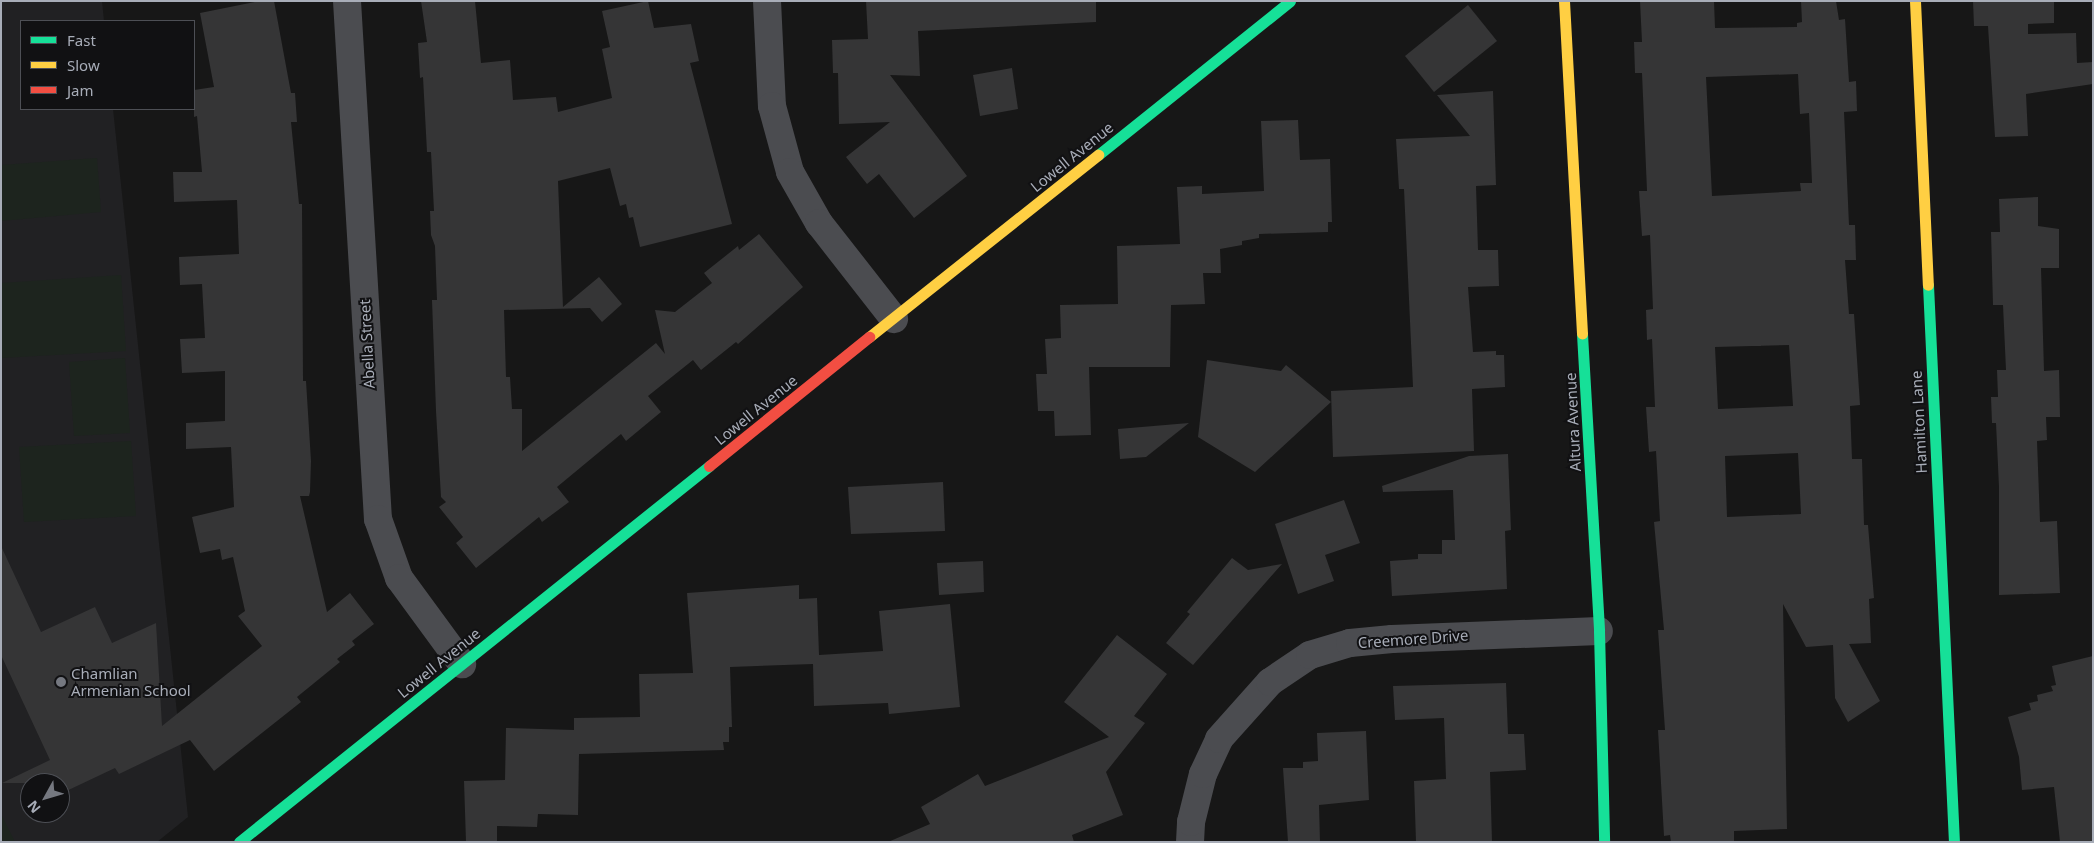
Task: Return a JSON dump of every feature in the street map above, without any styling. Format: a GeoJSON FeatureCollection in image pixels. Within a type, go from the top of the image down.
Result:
{"type":"FeatureCollection","features":[{"type":"Feature","properties":{"kind":"street","name":"Abella Street"},"geometry":{"type":"LineString","coordinates":[[347,1],[378,519],[399,578],[462,664]]}},
{"type":"Feature","properties":{"kind":"street"},"geometry":{"type":"LineString","coordinates":[[767,1],[772,106],[790,172],[819,223],[894,318]]}},
{"type":"Feature","properties":{"kind":"street","name":"Lowell Avenue"},"geometry":{"type":"LineString","coordinates":[[239,842],[1290,1]]}},
{"type":"Feature","properties":{"kind":"street","name":"Altura Avenue"},"geometry":{"type":"LineString","coordinates":[[1564,1],[1599,630],[1604,842]]}},
{"type":"Feature","properties":{"kind":"street","name":"Hamilton Lane"},"geometry":{"type":"LineString","coordinates":[[1914,1],[1954,842]]}},
{"type":"Feature","properties":{"kind":"street","name":"Creemore Drive"},"geometry":{"type":"LineString","coordinates":[[1190,842],[1191,822],[1203,774],[1219,739],[1270,682],[1310,656],[1350,643],[1392,639],[1599,630]]}},
{"type":"Feature","properties":{"kind":"shaded area"},"geometry":{"type":"Polygon","coordinates":[[[1,1],[102,1],[104,20],[20,20],[20,110],[113,110],[188,817],[157,842],[1,842],[1,1]]]}},
{"type":"Feature","properties":{"kind":"shaded area"},"geometry":{"type":"Polygon","coordinates":[[[97,158],[101,212],[1,221],[1,165],[97,158]]]}},
{"type":"Feature","properties":{"kind":"shaded area"},"geometry":{"type":"Polygon","coordinates":[[[121,275],[126,351],[2,358],[1,283],[121,275]]]}},
{"type":"Feature","properties":{"kind":"shaded area"},"geometry":{"type":"Polygon","coordinates":[[[125,358],[130,433],[74,436],[69,362],[125,358]]]}},
{"type":"Feature","properties":{"kind":"shaded area"},"geometry":{"type":"Polygon","coordinates":[[[131,441],[136,516],[24,522],[19,447],[131,441]]]}},
{"type":"Feature","properties":{"kind":"shaded area"},"geometry":{"type":"Polygon","coordinates":[[[1,814],[15,842],[1,842],[1,814]]]}},
{"type":"Feature","properties":{"kind":"building"},"geometry":{"type":"Polygon","coordinates":[[[260,1],[274,1],[291,93],[295,93],[297,122],[291,122],[299,204],[302,204],[303,381],[306,381],[311,461],[309,496],[300,496],[327,612],[350,593],[374,624],[352,641],[355,645],[337,659],[340,662],[297,697],[301,702],[214,771],[190,740],[119,774],[115,768],[70,789],[70,773],[23,773],[50,760],[1,655],[1,546],[41,632],[95,607],[112,643],[156,623],[162,726],[262,646],[238,616],[245,611],[233,557],[222,560],[220,549],[200,553],[192,517],[234,507],[231,447],[186,449],[186,423],[225,421],[225,371],[182,373],[180,339],[205,338],[202,284],[180,285],[179,257],[239,254],[237,200],[174,202],[173,172],[202,172],[197,116],[194,117],[195,90],[214,87],[200,13],[260,1]]]}},
{"type":"Feature","properties":{"kind":"building"},"geometry":{"type":"Polygon","coordinates":[[[421,1],[475,1],[481,63],[510,60],[513,100],[556,97],[558,112],[612,98],[602,49],[610,47],[602,11],[648,1],[654,28],[691,24],[699,61],[690,63],[732,224],[640,247],[633,217],[629,218],[626,204],[620,206],[610,168],[558,181],[563,307],[599,277],[622,304],[602,322],[590,308],[504,310],[506,377],[510,377],[512,409],[522,409],[522,451],[656,343],[665,354],[655,310],[675,312],[712,283],[704,273],[738,246],[739,250],[759,234],[803,287],[738,344],[736,342],[701,370],[693,360],[648,396],[661,412],[626,441],[621,434],[557,487],[569,502],[542,522],[539,517],[476,568],[456,543],[463,537],[439,507],[446,502],[441,497],[436,411],[432,300],[437,300],[435,246],[431,235],[430,211],[434,211],[431,152],[427,152],[423,77],[420,78],[418,43],[427,42],[421,1]]]}},
{"type":"Feature","properties":{"kind":"building"},"geometry":{"type":"Polygon","coordinates":[[[866,1],[1096,1],[1096,22],[918,31],[920,76],[890,75],[967,176],[914,218],[879,174],[867,184],[846,157],[890,122],[839,124],[838,73],[833,73],[832,40],[868,39],[866,1]]]}},
{"type":"Feature","properties":{"kind":"building"},"geometry":{"type":"Polygon","coordinates":[[[1640,1],[1714,1],[1715,28],[1797,27],[1797,23],[1802,22],[1801,1],[1836,1],[1839,20],[1845,19],[1849,82],[1856,81],[1857,111],[1844,112],[1849,225],[1855,225],[1856,260],[1845,260],[1849,314],[1854,314],[1860,405],[1850,406],[1852,459],[1862,459],[1864,525],[1868,525],[1874,598],[1869,599],[1871,643],[1849,644],[1880,701],[1848,722],[1835,698],[1833,645],[1806,647],[1783,604],[1787,829],[1734,831],[1734,842],[1671,842],[1670,835],[1664,836],[1658,730],[1665,730],[1658,630],[1664,630],[1654,522],[1660,521],[1656,451],[1649,452],[1646,407],[1655,407],[1652,339],[1647,340],[1646,310],[1653,309],[1650,235],[1642,236],[1639,191],[1647,191],[1642,73],[1635,73],[1634,42],[1642,42],[1640,1]],[[1798,74],[1706,77],[1712,196],[1801,191],[1800,183],[1812,183],[1809,113],[1800,114],[1798,74]],[[1789,345],[1715,347],[1718,409],[1793,406],[1789,345]],[[1798,453],[1725,456],[1727,517],[1801,514],[1798,453]]]}},
{"type":"Feature","properties":{"kind":"building"},"geometry":{"type":"Polygon","coordinates":[[[1973,1],[2054,1],[2054,23],[2028,24],[2028,34],[2076,33],[2077,63],[2093,62],[2093,84],[2026,94],[2028,136],[1995,137],[1988,26],[1974,26],[1973,1]]]}},
{"type":"Feature","properties":{"kind":"building"},"geometry":{"type":"Polygon","coordinates":[[[1468,5],[1497,41],[1434,92],[1405,56],[1468,5]]]}},
{"type":"Feature","properties":{"kind":"building"},"geometry":{"type":"Polygon","coordinates":[[[1012,68],[1018,109],[980,116],[973,75],[1012,68]]]}},
{"type":"Feature","properties":{"kind":"building"},"geometry":{"type":"Polygon","coordinates":[[[1493,91],[1496,185],[1476,186],[1478,250],[1498,250],[1499,286],[1468,287],[1473,352],[1496,351],[1496,355],[1504,355],[1505,387],[1472,389],[1474,451],[1333,457],[1331,391],[1413,387],[1404,189],[1399,189],[1396,139],[1470,136],[1437,95],[1493,91]]]}},
{"type":"Feature","properties":{"kind":"building"},"geometry":{"type":"Polygon","coordinates":[[[1298,120],[1300,160],[1330,159],[1332,222],[1328,222],[1328,232],[1259,234],[1259,238],[1242,241],[1242,245],[1220,249],[1221,273],[1203,273],[1205,304],[1171,305],[1170,367],[1089,367],[1091,435],[1055,436],[1054,411],[1038,411],[1036,374],[1047,374],[1045,339],[1061,338],[1060,305],[1118,304],[1117,246],[1180,244],[1177,187],[1202,186],[1202,194],[1264,191],[1261,121],[1298,120]]]}},
{"type":"Feature","properties":{"kind":"building"},"geometry":{"type":"Polygon","coordinates":[[[2038,197],[2038,226],[2059,229],[2059,268],[2041,268],[2044,371],[2059,370],[2060,417],[2046,417],[2047,440],[2037,441],[2040,522],[2057,521],[2060,593],[1999,595],[1999,487],[1996,423],[1992,423],[1991,397],[1998,397],[1997,370],[2006,370],[2003,305],[1993,305],[1991,232],[2000,232],[1999,199],[2038,197]]]}},
{"type":"Feature","properties":{"kind":"building"},"geometry":{"type":"Polygon","coordinates":[[[1207,360],[1281,371],[1286,365],[1331,402],[1255,472],[1198,437],[1207,360]]]}},
{"type":"Feature","properties":{"kind":"building"},"geometry":{"type":"Polygon","coordinates":[[[1189,423],[1146,457],[1120,459],[1118,429],[1189,423]]]}},
{"type":"Feature","properties":{"kind":"building"},"geometry":{"type":"Polygon","coordinates":[[[1508,454],[1511,530],[1505,531],[1507,589],[1392,596],[1390,561],[1418,559],[1418,554],[1442,554],[1442,540],[1455,540],[1453,490],[1383,492],[1382,486],[1469,456],[1508,454]]]}},
{"type":"Feature","properties":{"kind":"building"},"geometry":{"type":"Polygon","coordinates":[[[943,482],[945,531],[851,534],[848,487],[943,482]]]}},
{"type":"Feature","properties":{"kind":"building"},"geometry":{"type":"Polygon","coordinates":[[[1344,500],[1360,543],[1325,555],[1334,581],[1298,594],[1275,524],[1344,500]]]}},
{"type":"Feature","properties":{"kind":"building"},"geometry":{"type":"Polygon","coordinates":[[[1232,558],[1248,570],[1282,564],[1193,665],[1166,643],[1190,614],[1187,612],[1232,558]]]}},
{"type":"Feature","properties":{"kind":"building"},"geometry":{"type":"Polygon","coordinates":[[[983,561],[984,592],[939,595],[937,563],[983,561]]]}},
{"type":"Feature","properties":{"kind":"building"},"geometry":{"type":"Polygon","coordinates":[[[799,585],[799,599],[817,598],[819,655],[883,651],[879,611],[950,604],[960,707],[889,714],[888,703],[814,706],[813,664],[730,667],[732,727],[729,727],[729,742],[723,742],[724,750],[579,754],[578,815],[538,814],[537,827],[497,826],[497,842],[466,842],[464,781],[505,780],[506,728],[574,730],[574,718],[640,717],[639,674],[693,673],[687,593],[799,585]]]}},
{"type":"Feature","properties":{"kind":"building"},"geometry":{"type":"Polygon","coordinates":[[[1117,635],[1167,674],[1134,716],[1145,723],[1106,772],[1123,815],[1072,835],[1074,842],[888,842],[930,824],[921,807],[978,774],[985,786],[1109,737],[1064,702],[1117,635]]]}},
{"type":"Feature","properties":{"kind":"building"},"geometry":{"type":"Polygon","coordinates":[[[2093,656],[2093,842],[2060,842],[2054,787],[2022,790],[2019,757],[2008,717],[2031,710],[2029,703],[2038,701],[2037,695],[2053,691],[2051,686],[2056,685],[2052,666],[2093,656]]]}},
{"type":"Feature","properties":{"kind":"building"},"geometry":{"type":"Polygon","coordinates":[[[1506,683],[1508,734],[1524,734],[1526,770],[1490,772],[1492,842],[1416,842],[1414,781],[1446,779],[1444,718],[1395,720],[1393,686],[1506,683]]]}},
{"type":"Feature","properties":{"kind":"building"},"geometry":{"type":"Polygon","coordinates":[[[1366,731],[1369,800],[1319,805],[1320,842],[1288,842],[1283,768],[1303,768],[1303,762],[1318,761],[1317,733],[1366,731]]]}},
{"type":"Feature","properties":{"kind":"building"},"geometry":{"type":"Polygon","coordinates":[[[20,774],[20,783],[2,783],[20,774]]]}},
{"type":"Feature","properties":{"kind":"traffic: fast"},"geometry":{"type":"LineString","coordinates":[[1098,155],[1290,1]]}},
{"type":"Feature","properties":{"kind":"traffic: fast"},"geometry":{"type":"LineString","coordinates":[[1928,285],[1954,842]]}},
{"type":"Feature","properties":{"kind":"traffic: fast"},"geometry":{"type":"LineString","coordinates":[[1582,334],[1599,631],[1604,842]]}},
{"type":"Feature","properties":{"kind":"traffic: fast"},"geometry":{"type":"LineString","coordinates":[[239,842],[709,466]]}},
{"type":"Feature","properties":{"kind":"traffic: slow"},"geometry":{"type":"LineString","coordinates":[[1564,1],[1582,334]]}},
{"type":"Feature","properties":{"kind":"traffic: slow"},"geometry":{"type":"LineString","coordinates":[[1915,1],[1928,285]]}},
{"type":"Feature","properties":{"kind":"traffic: slow"},"geometry":{"type":"LineString","coordinates":[[869,337],[1098,155]]}},
{"type":"Feature","properties":{"kind":"traffic: jam"},"geometry":{"type":"LineString","coordinates":[[709,466],[869,337]]}},
{"type":"Feature","properties":{"kind":"place","name":"Chamlian Armenian School"},"geometry":{"type":"Point","coordinates":[61,682]}}]}
